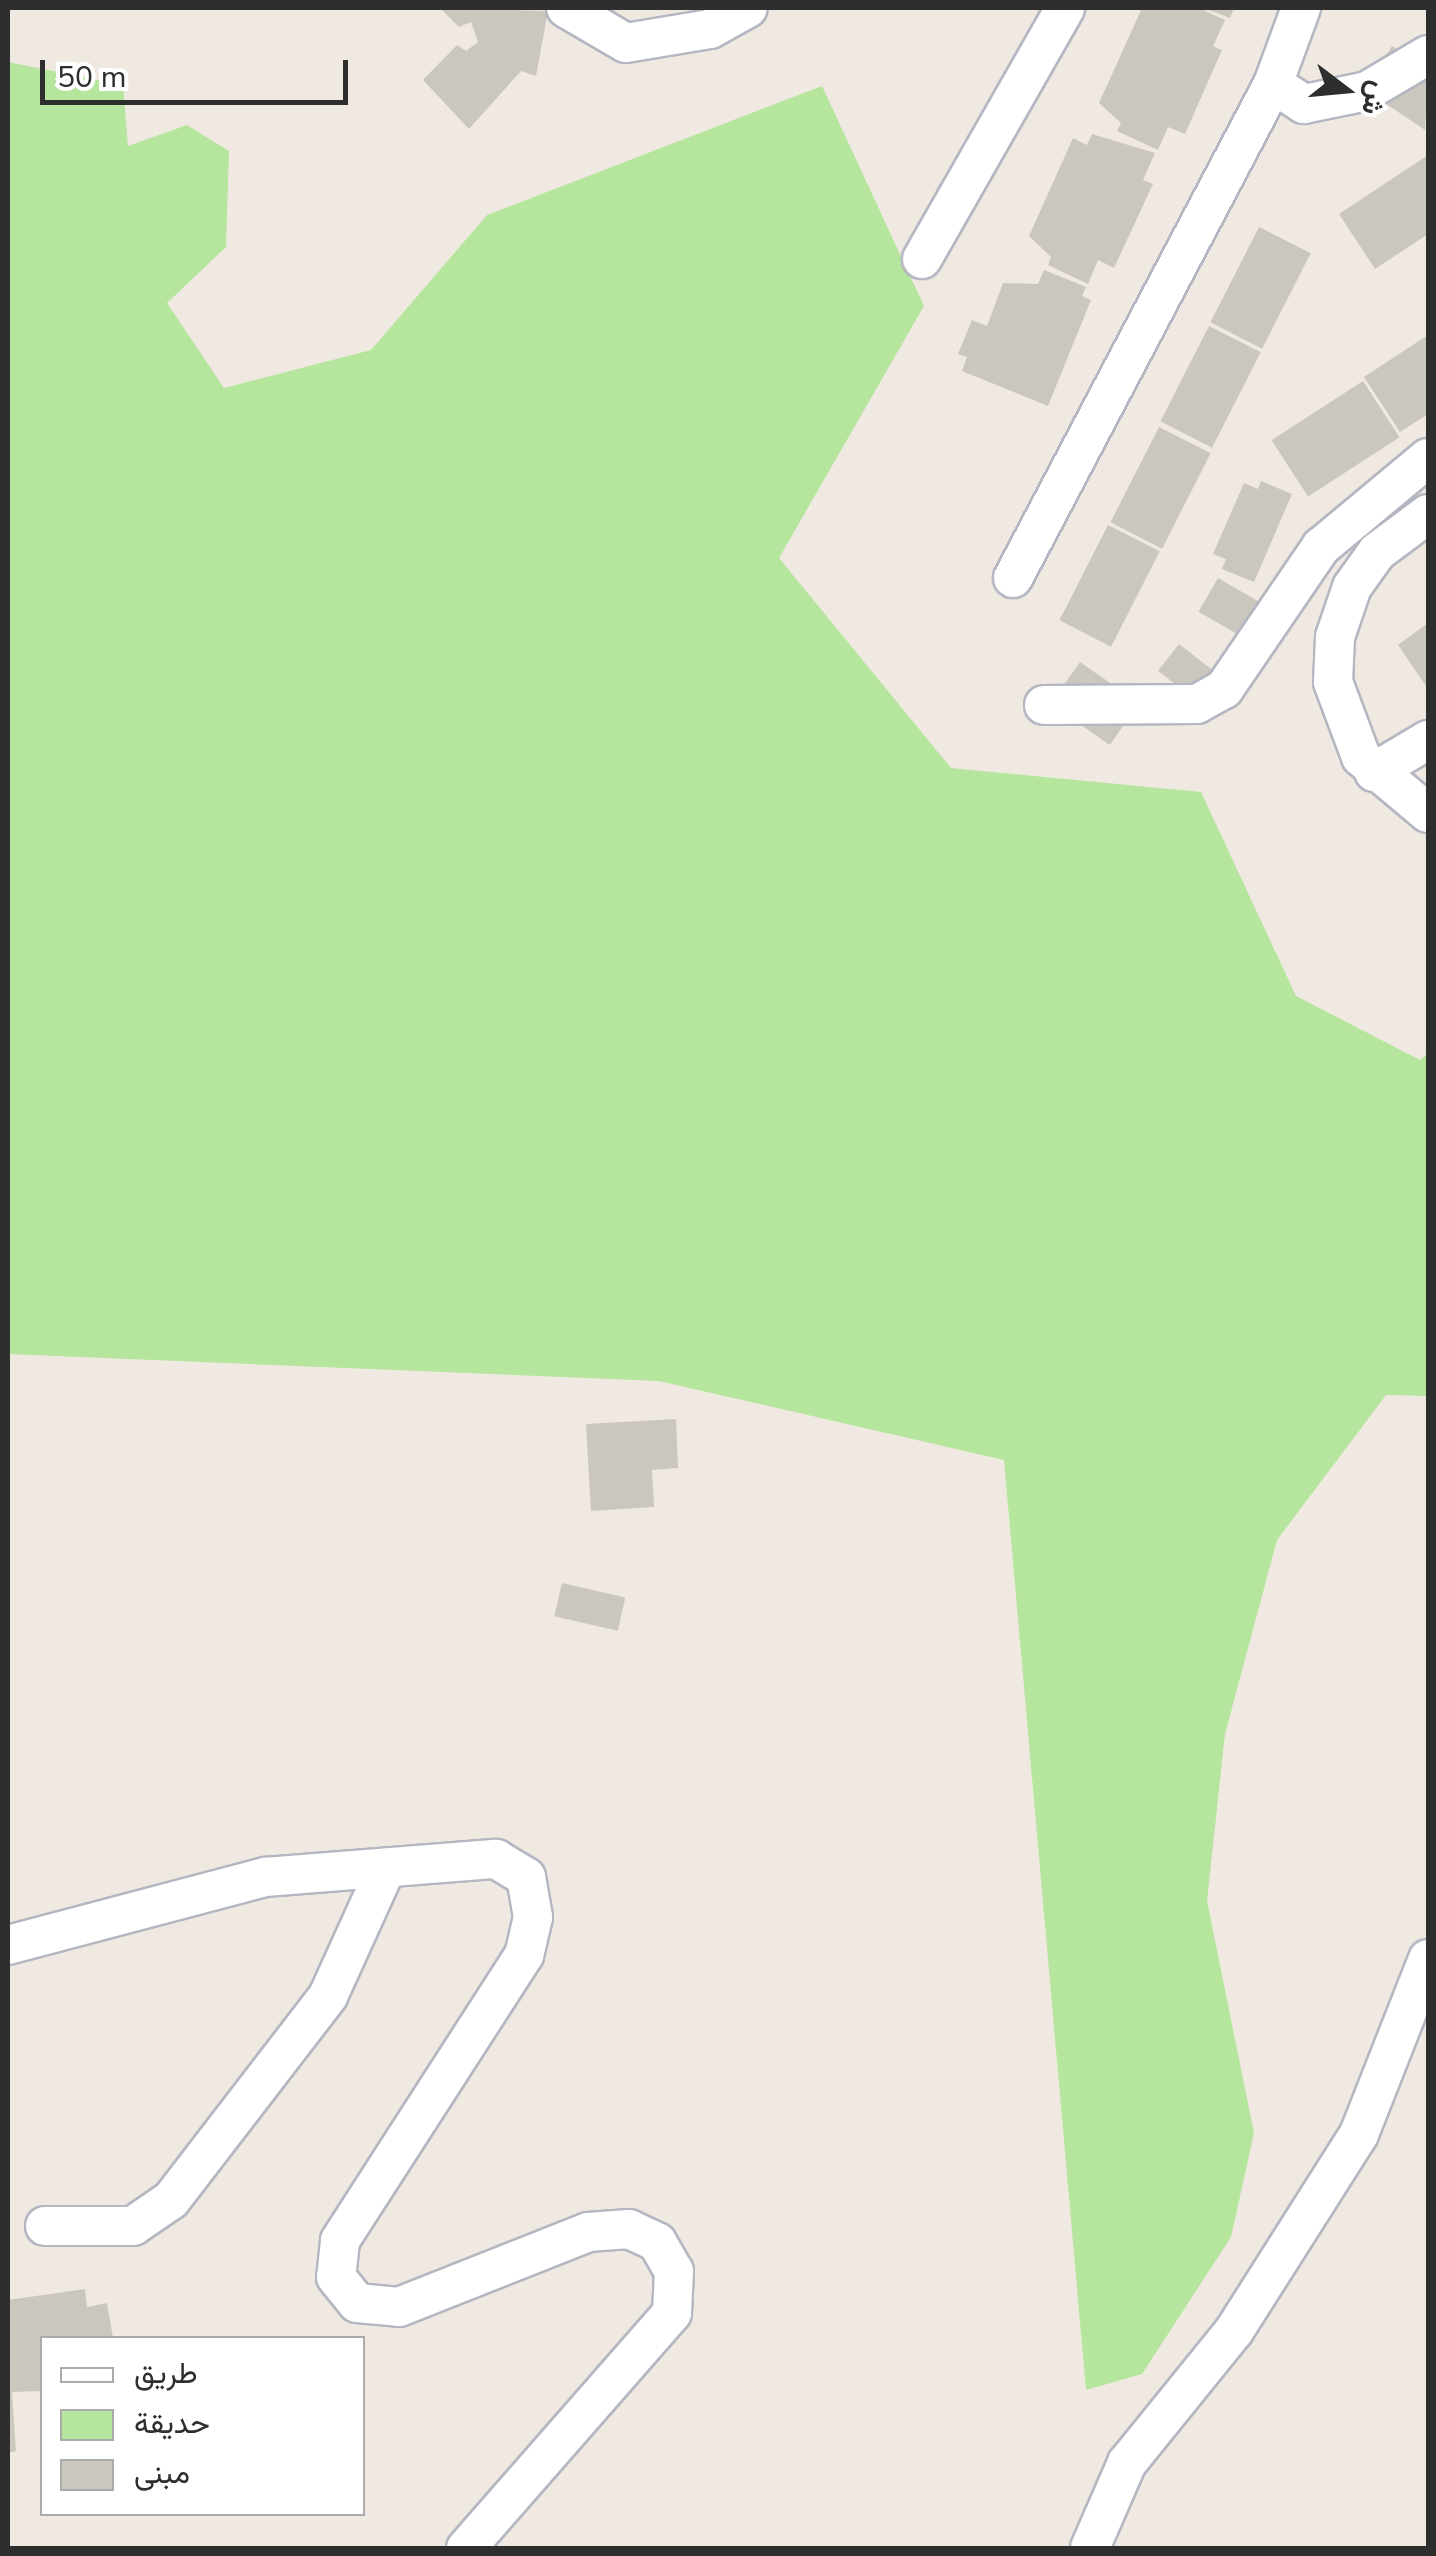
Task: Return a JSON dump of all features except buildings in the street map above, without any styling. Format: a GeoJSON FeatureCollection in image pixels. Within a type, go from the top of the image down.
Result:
{"type":"FeatureCollection","features":[{"type":"Feature","properties":{"kind":"street"},"geometry":{"type":"LineString","coordinates":[[566,8],[626,43],[710,29],[748,8]]}},
{"type":"Feature","properties":{"kind":"street"},"geometry":{"type":"LineString","coordinates":[[922,258],[1065,8]]}},
{"type":"Feature","properties":{"kind":"street"},"geometry":{"type":"LineString","coordinates":[[1013,578],[1273,84],[1302,8]]}},
{"type":"Feature","properties":{"kind":"street"},"geometry":{"type":"LineString","coordinates":[[1273,84],[1304,104],[1338,102],[1428,55]]}},
{"type":"Feature","properties":{"kind":"street"},"geometry":{"type":"LineString","coordinates":[[1044,706],[1198,704],[1224,690],[1320,547],[1428,458]]}},
{"type":"Feature","properties":{"kind":"street"},"geometry":{"type":"LineString","coordinates":[[1428,514],[1377,552],[1335,637],[1343,723],[1374,772],[1428,813]]}},
{"type":"Feature","properties":{"kind":"street"},"geometry":{"type":"LineString","coordinates":[[1374,772],[1428,740]]}},
{"type":"Feature","properties":{"kind":"street"},"geometry":{"type":"LineString","coordinates":[[8,1945],[207,1887],[496,1859],[526,1876],[533,1917],[524,1954],[340,2241],[336,2277],[357,2303],[399,2307],[588,2232],[629,2228],[658,2242],[674,2271],[672,2313],[466,2548]]}},
{"type":"Feature","properties":{"kind":"street"},"geometry":{"type":"LineString","coordinates":[[45,2226],[133,2226],[171,2200],[328,1996],[386,1868]]}},
{"type":"Feature","properties":{"kind":"street"},"geometry":{"type":"LineString","coordinates":[[1090,2548],[1127,2463],[1234,2332],[1350,2149],[1428,1960]]}},
{"type":"Feature","properties":{"kind":"green space"},"geometry":{"type":"Polygon","coordinates":[[[8,62],[123,85],[128,146],[187,125],[229,151],[226,247],[167,303],[224,388],[371,350],[487,215],[822,86],[924,306],[779,558],[951,768],[1201,792],[1296,996],[1420,1060],[1428,1053],[1428,1396],[1386,1395],[1277,1540],[1225,1734],[1207,1901],[1254,2133],[1231,2237],[1142,2374],[1086,2390],[1004,1460],[659,1381],[8,1354],[8,62]]]}}]}
